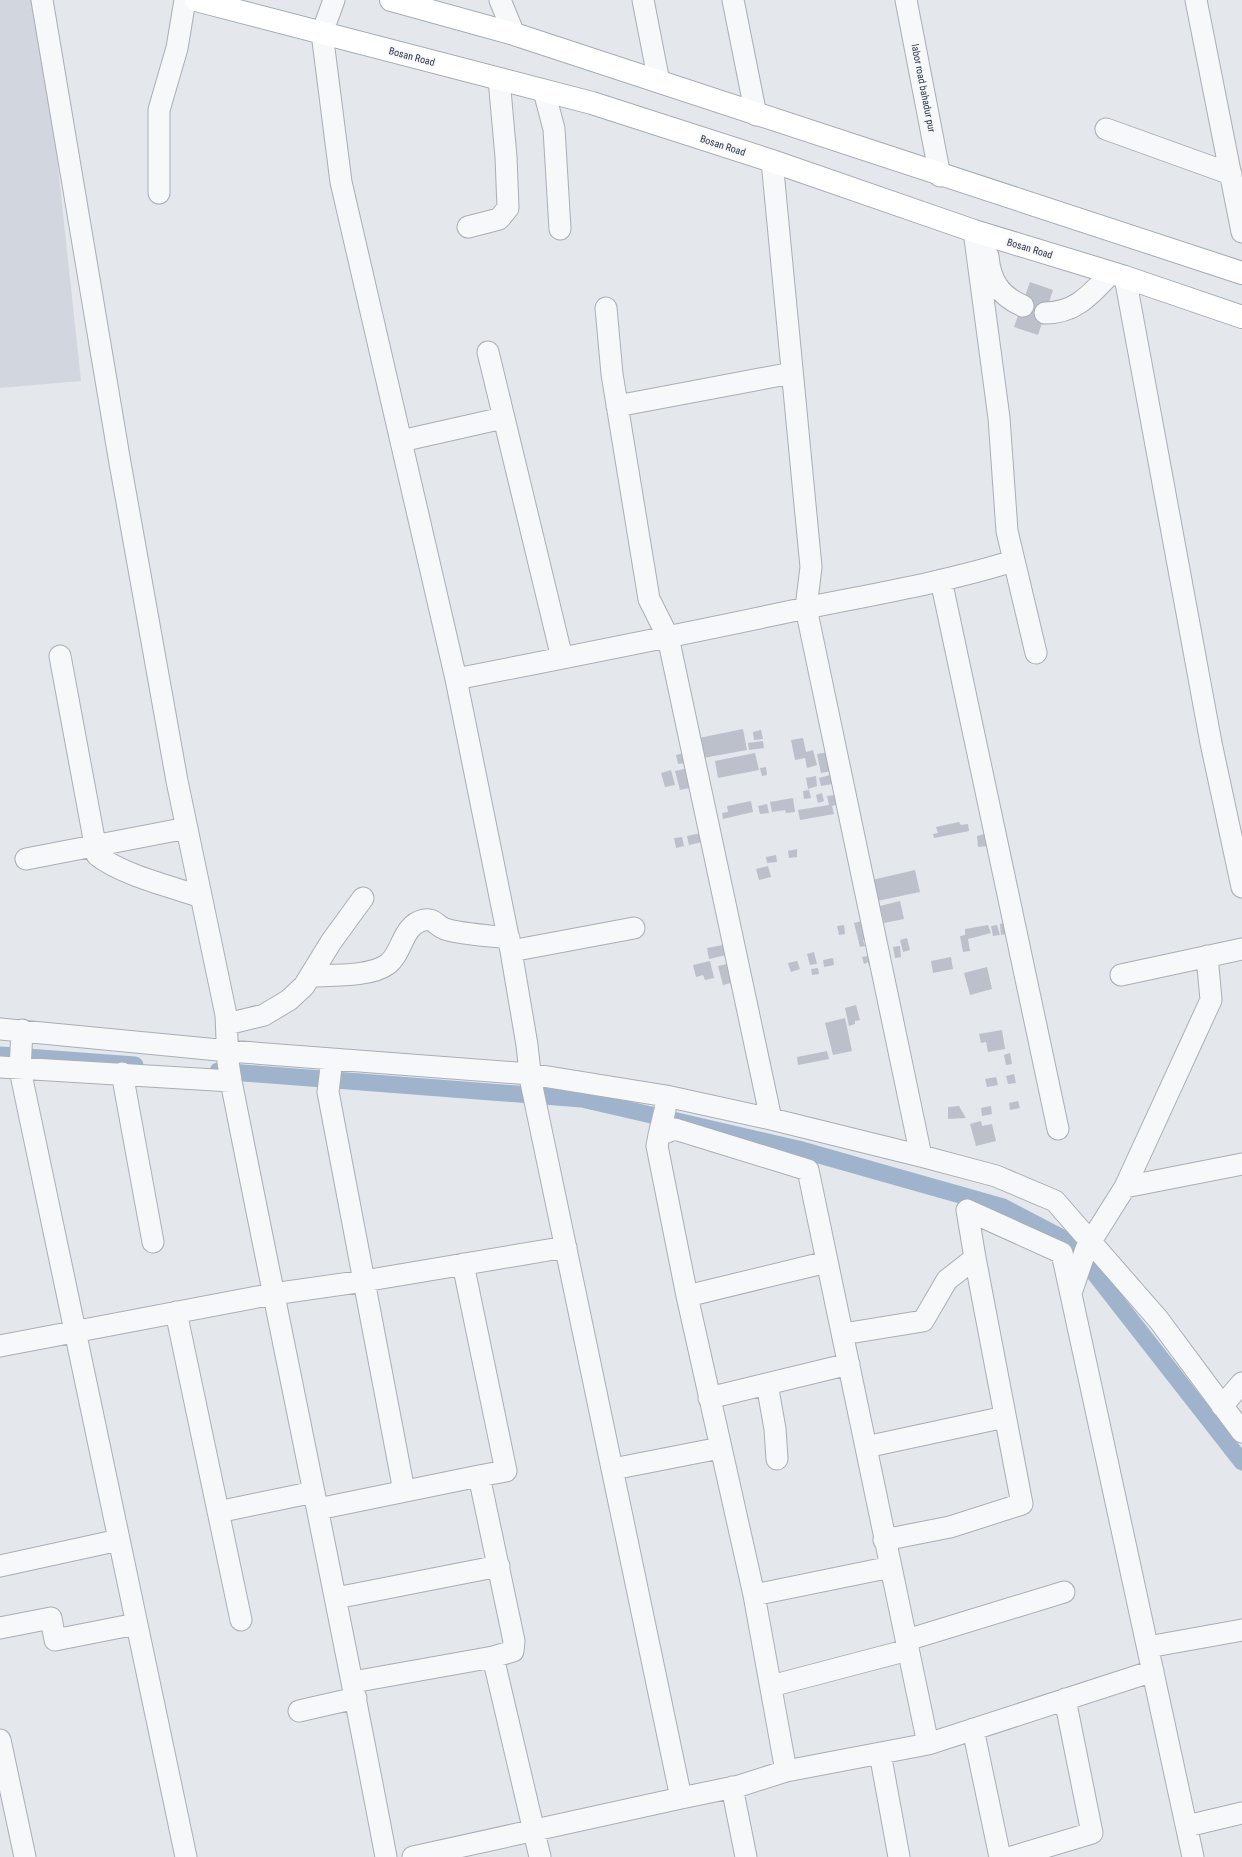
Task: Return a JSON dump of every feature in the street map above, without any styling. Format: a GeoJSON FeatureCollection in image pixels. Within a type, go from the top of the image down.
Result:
{"type":"FeatureCollection","features":[{"type":"Feature","properties":{"kind":"main road","name":"Bosan Road"},"geometry":{"type":"LineString","coordinates":[[196,0],[592,103],[1242,317]]}},
{"type":"Feature","properties":{"kind":"main road"},"geometry":{"type":"LineString","coordinates":[[391,0],[430,5],[940,176],[1242,273]]}},
{"type":"Feature","properties":{"kind":"street"},"geometry":{"type":"LineString","coordinates":[[42,0],[120,463],[187,828],[227,1024],[230,1065],[273,1294],[355,1690],[386,1857]]}},
{"type":"Feature","properties":{"kind":"street"},"geometry":{"type":"LineString","coordinates":[[159,193],[159,110],[178,48],[185,0]]}},
{"type":"Feature","properties":{"kind":"street"},"geometry":{"type":"LineString","coordinates":[[334,0],[322,33],[341,182],[456,679],[510,944],[527,1045],[530,1078],[681,1798]]}},
{"type":"Feature","properties":{"kind":"street"},"geometry":{"type":"LineString","coordinates":[[500,0],[514,34]]}},
{"type":"Feature","properties":{"kind":"street"},"geometry":{"type":"LineString","coordinates":[[643,0],[659,82]]}},
{"type":"Feature","properties":{"kind":"street"},"geometry":{"type":"LineString","coordinates":[[733,0],[756,114]]}},
{"type":"Feature","properties":{"kind":"street","name":"labor road bahadur pur"},"geometry":{"type":"LineString","coordinates":[[906,0],[940,176]]}},
{"type":"Feature","properties":{"kind":"street"},"geometry":{"type":"LineString","coordinates":[[1196,0],[1242,232]]}},
{"type":"Feature","properties":{"kind":"street"},"geometry":{"type":"LineString","coordinates":[[468,227],[499,219],[508,208],[506,157],[499,79]]}},
{"type":"Feature","properties":{"kind":"street"},"geometry":{"type":"LineString","coordinates":[[544,91],[554,129],[560,229]]}},
{"type":"Feature","properties":{"kind":"street"},"geometry":{"type":"LineString","coordinates":[[1106,128],[1231,174]]}},
{"type":"Feature","properties":{"kind":"street"},"geometry":{"type":"LineString","coordinates":[[772,161],[811,567],[806,608],[921,1156]]}},
{"type":"Feature","properties":{"kind":"street"},"geometry":{"type":"LineString","coordinates":[[980,232],[997,288],[1009,300],[1022,306]]}},
{"type":"Feature","properties":{"kind":"street"},"geometry":{"type":"LineString","coordinates":[[980,232],[1007,531],[1036,653]]}},
{"type":"Feature","properties":{"kind":"street"},"geometry":{"type":"LineString","coordinates":[[1045,313],[1058,313],[1070,309],[1118,275],[1211,743],[1242,887]]}},
{"type":"Feature","properties":{"kind":"street"},"geometry":{"type":"LineString","coordinates":[[606,308],[618,406],[649,599],[668,637],[771,1119]]}},
{"type":"Feature","properties":{"kind":"street"},"geometry":{"type":"LineString","coordinates":[[488,352],[562,658]]}},
{"type":"Feature","properties":{"kind":"street"},"geometry":{"type":"LineString","coordinates":[[618,406],[792,372]]}},
{"type":"Feature","properties":{"kind":"street"},"geometry":{"type":"LineString","coordinates":[[401,441],[503,418]]}},
{"type":"Feature","properties":{"kind":"street"},"geometry":{"type":"LineString","coordinates":[[456,679],[668,637],[941,580],[982,571],[1013,561]]}},
{"type":"Feature","properties":{"kind":"street"},"geometry":{"type":"LineString","coordinates":[[941,580],[1058,1129]]}},
{"type":"Feature","properties":{"kind":"street"},"geometry":{"type":"LineString","coordinates":[[60,656],[97,855],[105,862],[142,877],[201,896]]}},
{"type":"Feature","properties":{"kind":"street"},"geometry":{"type":"LineString","coordinates":[[26,859],[187,828]]}},
{"type":"Feature","properties":{"kind":"street"},"geometry":{"type":"LineString","coordinates":[[227,1024],[264,1015],[289,1000],[304,986],[331,942],[363,898]]}},
{"type":"Feature","properties":{"kind":"street"},"geometry":{"type":"LineString","coordinates":[[310,976],[358,973],[372,970],[389,963],[408,929],[423,920],[433,920],[445,929],[510,944],[634,928]]}},
{"type":"Feature","properties":{"kind":"street"},"geometry":{"type":"LineString","coordinates":[[1121,975],[1242,949]]}},
{"type":"Feature","properties":{"kind":"street"},"geometry":{"type":"LineString","coordinates":[[1071,1295],[1086,1252],[1125,1187],[1211,1000],[1206,956]]}},
{"type":"Feature","properties":{"kind":"street"},"geometry":{"type":"LineString","coordinates":[[0,1029],[22,1036],[230,1065],[331,1075],[530,1078],[663,1116],[771,1119],[996,1176],[1055,1201],[1086,1252],[1158,1319],[1242,1432]]}},
{"type":"Feature","properties":{"kind":"street"},"geometry":{"type":"LineString","coordinates":[[22,1036],[10,1068],[74,1331],[186,1857]]}},
{"type":"Feature","properties":{"kind":"street"},"geometry":{"type":"LineString","coordinates":[[10,1068],[122,1073],[230,1065]]}},
{"type":"Feature","properties":{"kind":"street"},"geometry":{"type":"LineString","coordinates":[[122,1073],[154,1242]]}},
{"type":"Feature","properties":{"kind":"street"},"geometry":{"type":"LineString","coordinates":[[331,1075],[364,1281],[404,1491]]}},
{"type":"Feature","properties":{"kind":"street"},"geometry":{"type":"LineString","coordinates":[[663,1116],[675,1129],[808,1170],[843,1334],[884,1540],[928,1744]]}},
{"type":"Feature","properties":{"kind":"street"},"geometry":{"type":"LineString","coordinates":[[663,1116],[657,1146],[709,1398],[754,1595],[786,1771]]}},
{"type":"Feature","properties":{"kind":"street"},"geometry":{"type":"LineString","coordinates":[[1125,1187],[1242,1164]]}},
{"type":"Feature","properties":{"kind":"street"},"geometry":{"type":"LineString","coordinates":[[884,1540],[950,1527],[1022,1504],[967,1210],[1062,1253],[1193,1857]]}},
{"type":"Feature","properties":{"kind":"street"},"geometry":{"type":"LineString","coordinates":[[0,1346],[273,1294],[364,1281],[566,1247]]}},
{"type":"Feature","properties":{"kind":"street"},"geometry":{"type":"LineString","coordinates":[[843,1334],[923,1321],[947,1280],[975,1258]]}},
{"type":"Feature","properties":{"kind":"street"},"geometry":{"type":"LineString","coordinates":[[687,1296],[828,1262]]}},
{"type":"Feature","properties":{"kind":"street"},"geometry":{"type":"LineString","coordinates":[[218,1512],[404,1491],[506,1471],[463,1264]]}},
{"type":"Feature","properties":{"kind":"street"},"geometry":{"type":"LineString","coordinates":[[176,1312],[241,1620]]}},
{"type":"Feature","properties":{"kind":"street"},"geometry":{"type":"LineString","coordinates":[[709,1398],[849,1364]]}},
{"type":"Feature","properties":{"kind":"street"},"geometry":{"type":"LineString","coordinates":[[1222,1406],[1242,1383]]}},
{"type":"Feature","properties":{"kind":"street"},"geometry":{"type":"LineString","coordinates":[[767,1384],[775,1429],[777,1458]]}},
{"type":"Feature","properties":{"kind":"street"},"geometry":{"type":"LineString","coordinates":[[866,1447],[1005,1417]]}},
{"type":"Feature","properties":{"kind":"street"},"geometry":{"type":"LineString","coordinates":[[613,1469],[720,1448]]}},
{"type":"Feature","properties":{"kind":"street"},"geometry":{"type":"LineString","coordinates":[[299,1711],[355,1690],[507,1654],[513,1651],[515,1647],[479,1476]]}},
{"type":"Feature","properties":{"kind":"street"},"geometry":{"type":"LineString","coordinates":[[0,1566],[119,1540]]}},
{"type":"Feature","properties":{"kind":"street"},"geometry":{"type":"LineString","coordinates":[[336,1598],[499,1566]]}},
{"type":"Feature","properties":{"kind":"street"},"geometry":{"type":"LineString","coordinates":[[754,1595],[890,1567]]}},
{"type":"Feature","properties":{"kind":"street"},"geometry":{"type":"LineString","coordinates":[[770,1686],[907,1645],[1064,1592]]}},
{"type":"Feature","properties":{"kind":"street"},"geometry":{"type":"LineString","coordinates":[[0,1628],[51,1618],[55,1640],[136,1624]]}},
{"type":"Feature","properties":{"kind":"street"},"geometry":{"type":"LineString","coordinates":[[1148,1647],[1242,1630]]}},
{"type":"Feature","properties":{"kind":"street"},"geometry":{"type":"LineString","coordinates":[[493,1657],[540,1857]]}},
{"type":"Feature","properties":{"kind":"street"},"geometry":{"type":"LineString","coordinates":[[413,1857],[732,1787],[786,1771],[928,1744],[1153,1671]]}},
{"type":"Feature","properties":{"kind":"street"},"geometry":{"type":"LineString","coordinates":[[1012,1857],[1092,1833],[1065,1699]]}},
{"type":"Feature","properties":{"kind":"street"},"geometry":{"type":"LineString","coordinates":[[973,1729],[1000,1857]]}},
{"type":"Feature","properties":{"kind":"street"},"geometry":{"type":"LineString","coordinates":[[0,1740],[3,1774],[25,1857]]}},
{"type":"Feature","properties":{"kind":"street"},"geometry":{"type":"LineString","coordinates":[[880,1754],[899,1857]]}},
{"type":"Feature","properties":{"kind":"street"},"geometry":{"type":"LineString","coordinates":[[732,1787],[746,1857]]}},
{"type":"Feature","properties":{"kind":"street"},"geometry":{"type":"LineString","coordinates":[[1187,1826],[1242,1813]]}},
{"type":"Feature","properties":{"kind":"shaded area"},"geometry":{"type":"Polygon","coordinates":[[[0,0],[40,0],[81,381],[0,388],[0,0]]]}},
{"type":"Feature","properties":{"kind":"building"},"geometry":{"type":"Polygon","coordinates":[[[1030,282],[1053,290],[1038,335],[1014,327],[1030,282]]]}},
{"type":"Feature","properties":{"kind":"building"},"geometry":{"type":"Polygon","coordinates":[[[743,729],[747,750],[703,758],[699,738],[743,729]]]}},
{"type":"Feature","properties":{"kind":"building"},"geometry":{"type":"Polygon","coordinates":[[[761,730],[763,739],[754,740],[753,732],[761,730]]]}},
{"type":"Feature","properties":{"kind":"building"},"geometry":{"type":"Polygon","coordinates":[[[803,738],[806,752],[813,750],[817,765],[807,768],[805,758],[795,760],[791,740],[803,738]]]}},
{"type":"Feature","properties":{"kind":"building"},"geometry":{"type":"Polygon","coordinates":[[[763,741],[764,748],[749,750],[748,743],[763,741]]]}},
{"type":"Feature","properties":{"kind":"building"},"geometry":{"type":"Polygon","coordinates":[[[829,752],[832,771],[821,773],[817,754],[829,752]]]}},
{"type":"Feature","properties":{"kind":"building"},"geometry":{"type":"Polygon","coordinates":[[[684,753],[686,763],[678,764],[676,755],[684,753]]]}},
{"type":"Feature","properties":{"kind":"building"},"geometry":{"type":"Polygon","coordinates":[[[755,753],[759,770],[718,778],[715,761],[755,753]]]}},
{"type":"Feature","properties":{"kind":"building"},"geometry":{"type":"Polygon","coordinates":[[[766,767],[767,775],[762,776],[760,768],[766,767]]]}},
{"type":"Feature","properties":{"kind":"building"},"geometry":{"type":"Polygon","coordinates":[[[689,768],[694,787],[680,790],[675,771],[689,768]]]}},
{"type":"Feature","properties":{"kind":"building"},"geometry":{"type":"Polygon","coordinates":[[[671,770],[675,785],[665,787],[661,773],[671,770]]]}},
{"type":"Feature","properties":{"kind":"building"},"geometry":{"type":"Polygon","coordinates":[[[830,775],[832,784],[821,786],[819,778],[830,775]]]}},
{"type":"Feature","properties":{"kind":"building"},"geometry":{"type":"Polygon","coordinates":[[[816,776],[817,786],[808,789],[806,778],[816,776]]]}},
{"type":"Feature","properties":{"kind":"building"},"geometry":{"type":"Polygon","coordinates":[[[809,790],[811,798],[804,799],[803,791],[809,790]]]}},
{"type":"Feature","properties":{"kind":"building"},"geometry":{"type":"Polygon","coordinates":[[[822,793],[824,801],[818,803],[816,795],[822,793]]]}},
{"type":"Feature","properties":{"kind":"building"},"geometry":{"type":"Polygon","coordinates":[[[835,795],[836,805],[832,806],[834,814],[800,820],[798,810],[829,805],[827,796],[835,795]]]}},
{"type":"Feature","properties":{"kind":"building"},"geometry":{"type":"Polygon","coordinates":[[[793,798],[795,812],[786,813],[785,810],[772,812],[770,802],[793,798]]]}},
{"type":"Feature","properties":{"kind":"building"},"geometry":{"type":"Polygon","coordinates":[[[751,801],[753,812],[723,819],[722,813],[728,812],[727,806],[751,801]]]}},
{"type":"Feature","properties":{"kind":"building"},"geometry":{"type":"Polygon","coordinates":[[[767,804],[769,813],[760,814],[758,806],[767,804]]]}},
{"type":"Feature","properties":{"kind":"building"},"geometry":{"type":"Polygon","coordinates":[[[959,822],[961,825],[968,824],[969,831],[934,838],[933,834],[938,833],[936,827],[959,822]]]}},
{"type":"Feature","properties":{"kind":"building"},"geometry":{"type":"Polygon","coordinates":[[[701,833],[702,842],[689,845],[687,836],[701,833]]]}},
{"type":"Feature","properties":{"kind":"building"},"geometry":{"type":"Polygon","coordinates":[[[985,834],[987,846],[978,847],[977,836],[985,834]]]}},
{"type":"Feature","properties":{"kind":"building"},"geometry":{"type":"Polygon","coordinates":[[[682,837],[684,846],[676,848],[674,838],[682,837]]]}},
{"type":"Feature","properties":{"kind":"building"},"geometry":{"type":"Polygon","coordinates":[[[797,849],[797,857],[789,858],[788,851],[797,849]]]}},
{"type":"Feature","properties":{"kind":"building"},"geometry":{"type":"Polygon","coordinates":[[[776,855],[777,862],[767,863],[766,857],[776,855]]]}},
{"type":"Feature","properties":{"kind":"building"},"geometry":{"type":"Polygon","coordinates":[[[768,866],[771,877],[759,880],[756,869],[768,866]]]}},
{"type":"Feature","properties":{"kind":"building"},"geometry":{"type":"Polygon","coordinates":[[[915,870],[920,892],[877,901],[872,880],[915,870]]]}},
{"type":"Feature","properties":{"kind":"building"},"geometry":{"type":"Polygon","coordinates":[[[900,901],[904,919],[884,923],[880,906],[900,901]]]}},
{"type":"Feature","properties":{"kind":"building"},"geometry":{"type":"Polygon","coordinates":[[[866,920],[870,938],[863,940],[865,946],[860,947],[854,923],[866,920]]]}},
{"type":"Feature","properties":{"kind":"building"},"geometry":{"type":"Polygon","coordinates":[[[1008,922],[1010,933],[1001,935],[1000,924],[1008,922]]]}},
{"type":"Feature","properties":{"kind":"building"},"geometry":{"type":"Polygon","coordinates":[[[844,925],[845,934],[839,935],[837,926],[844,925]]]}},
{"type":"Feature","properties":{"kind":"building"},"geometry":{"type":"Polygon","coordinates":[[[988,925],[991,933],[968,939],[970,951],[963,952],[960,936],[965,935],[965,929],[988,925]]]}},
{"type":"Feature","properties":{"kind":"building"},"geometry":{"type":"Polygon","coordinates":[[[997,925],[1000,935],[993,936],[991,926],[997,925]]]}},
{"type":"Feature","properties":{"kind":"building"},"geometry":{"type":"Polygon","coordinates":[[[907,938],[910,950],[903,952],[900,940],[907,938]]]}},
{"type":"Feature","properties":{"kind":"building"},"geometry":{"type":"Polygon","coordinates":[[[723,945],[726,955],[709,959],[707,948],[723,945]]]}},
{"type":"Feature","properties":{"kind":"building"},"geometry":{"type":"Polygon","coordinates":[[[900,946],[901,957],[895,958],[893,947],[900,946]]]}},
{"type":"Feature","properties":{"kind":"building"},"geometry":{"type":"Polygon","coordinates":[[[814,952],[817,964],[810,965],[807,954],[814,952]]]}},
{"type":"Feature","properties":{"kind":"building"},"geometry":{"type":"Polygon","coordinates":[[[874,955],[875,964],[869,966],[868,962],[864,964],[862,957],[874,955]]]}},
{"type":"Feature","properties":{"kind":"building"},"geometry":{"type":"Polygon","coordinates":[[[951,957],[953,969],[933,973],[931,961],[951,957]]]}},
{"type":"Feature","properties":{"kind":"building"},"geometry":{"type":"Polygon","coordinates":[[[833,958],[834,965],[824,967],[823,960],[833,958]]]}},
{"type":"Feature","properties":{"kind":"building"},"geometry":{"type":"Polygon","coordinates":[[[710,961],[714,978],[705,980],[703,975],[696,977],[693,965],[710,961]]]}},
{"type":"Feature","properties":{"kind":"building"},"geometry":{"type":"Polygon","coordinates":[[[797,961],[800,969],[791,972],[788,963],[797,961]]]}},
{"type":"Feature","properties":{"kind":"building"},"geometry":{"type":"Polygon","coordinates":[[[727,964],[731,983],[723,985],[718,966],[727,964]]]}},
{"type":"Feature","properties":{"kind":"building"},"geometry":{"type":"Polygon","coordinates":[[[987,967],[992,989],[970,995],[964,973],[987,967]]]}},
{"type":"Feature","properties":{"kind":"building"},"geometry":{"type":"Polygon","coordinates":[[[818,968],[819,974],[812,975],[811,969],[818,968]]]}},
{"type":"Feature","properties":{"kind":"building"},"geometry":{"type":"Polygon","coordinates":[[[856,1005],[860,1020],[855,1021],[855,1024],[849,1026],[845,1008],[856,1005]]]}},
{"type":"Feature","properties":{"kind":"building"},"geometry":{"type":"Polygon","coordinates":[[[845,1018],[852,1051],[833,1055],[825,1023],[845,1018]]]}},
{"type":"Feature","properties":{"kind":"building"},"geometry":{"type":"Polygon","coordinates":[[[1002,1030],[1005,1049],[988,1052],[986,1042],[981,1043],[979,1034],[1002,1030]]]}},
{"type":"Feature","properties":{"kind":"building"},"geometry":{"type":"Polygon","coordinates":[[[827,1051],[829,1059],[798,1065],[797,1057],[827,1051]]]}},
{"type":"Feature","properties":{"kind":"building"},"geometry":{"type":"Polygon","coordinates":[[[1010,1053],[1012,1064],[1006,1065],[1004,1055],[1010,1053]]]}},
{"type":"Feature","properties":{"kind":"building"},"geometry":{"type":"Polygon","coordinates":[[[1014,1074],[1016,1083],[1008,1084],[1006,1076],[1014,1074]]]}},
{"type":"Feature","properties":{"kind":"building"},"geometry":{"type":"Polygon","coordinates":[[[996,1077],[998,1085],[987,1087],[985,1079],[996,1077]]]}},
{"type":"Feature","properties":{"kind":"building"},"geometry":{"type":"Polygon","coordinates":[[[1018,1101],[1020,1108],[1010,1110],[1009,1103],[1018,1101]]]}},
{"type":"Feature","properties":{"kind":"building"},"geometry":{"type":"Polygon","coordinates":[[[959,1106],[966,1118],[948,1119],[948,1107],[959,1106]]]}},
{"type":"Feature","properties":{"kind":"building"},"geometry":{"type":"Polygon","coordinates":[[[991,1106],[992,1114],[982,1116],[981,1108],[991,1106]]]}},
{"type":"Feature","properties":{"kind":"building"},"geometry":{"type":"Polygon","coordinates":[[[981,1121],[982,1126],[992,1124],[996,1141],[976,1146],[970,1124],[981,1121]]]}},
{"type":"Feature","properties":{"kind":"waterway"},"geometry":{"type":"LineString","coordinates":[[0,1055],[135,1065]]}},
{"type":"Feature","properties":{"kind":"waterway"},"geometry":{"type":"LineString","coordinates":[[218,1071],[582,1099],[798,1149],[1003,1207],[1070,1242],[1242,1462]]}}]}
